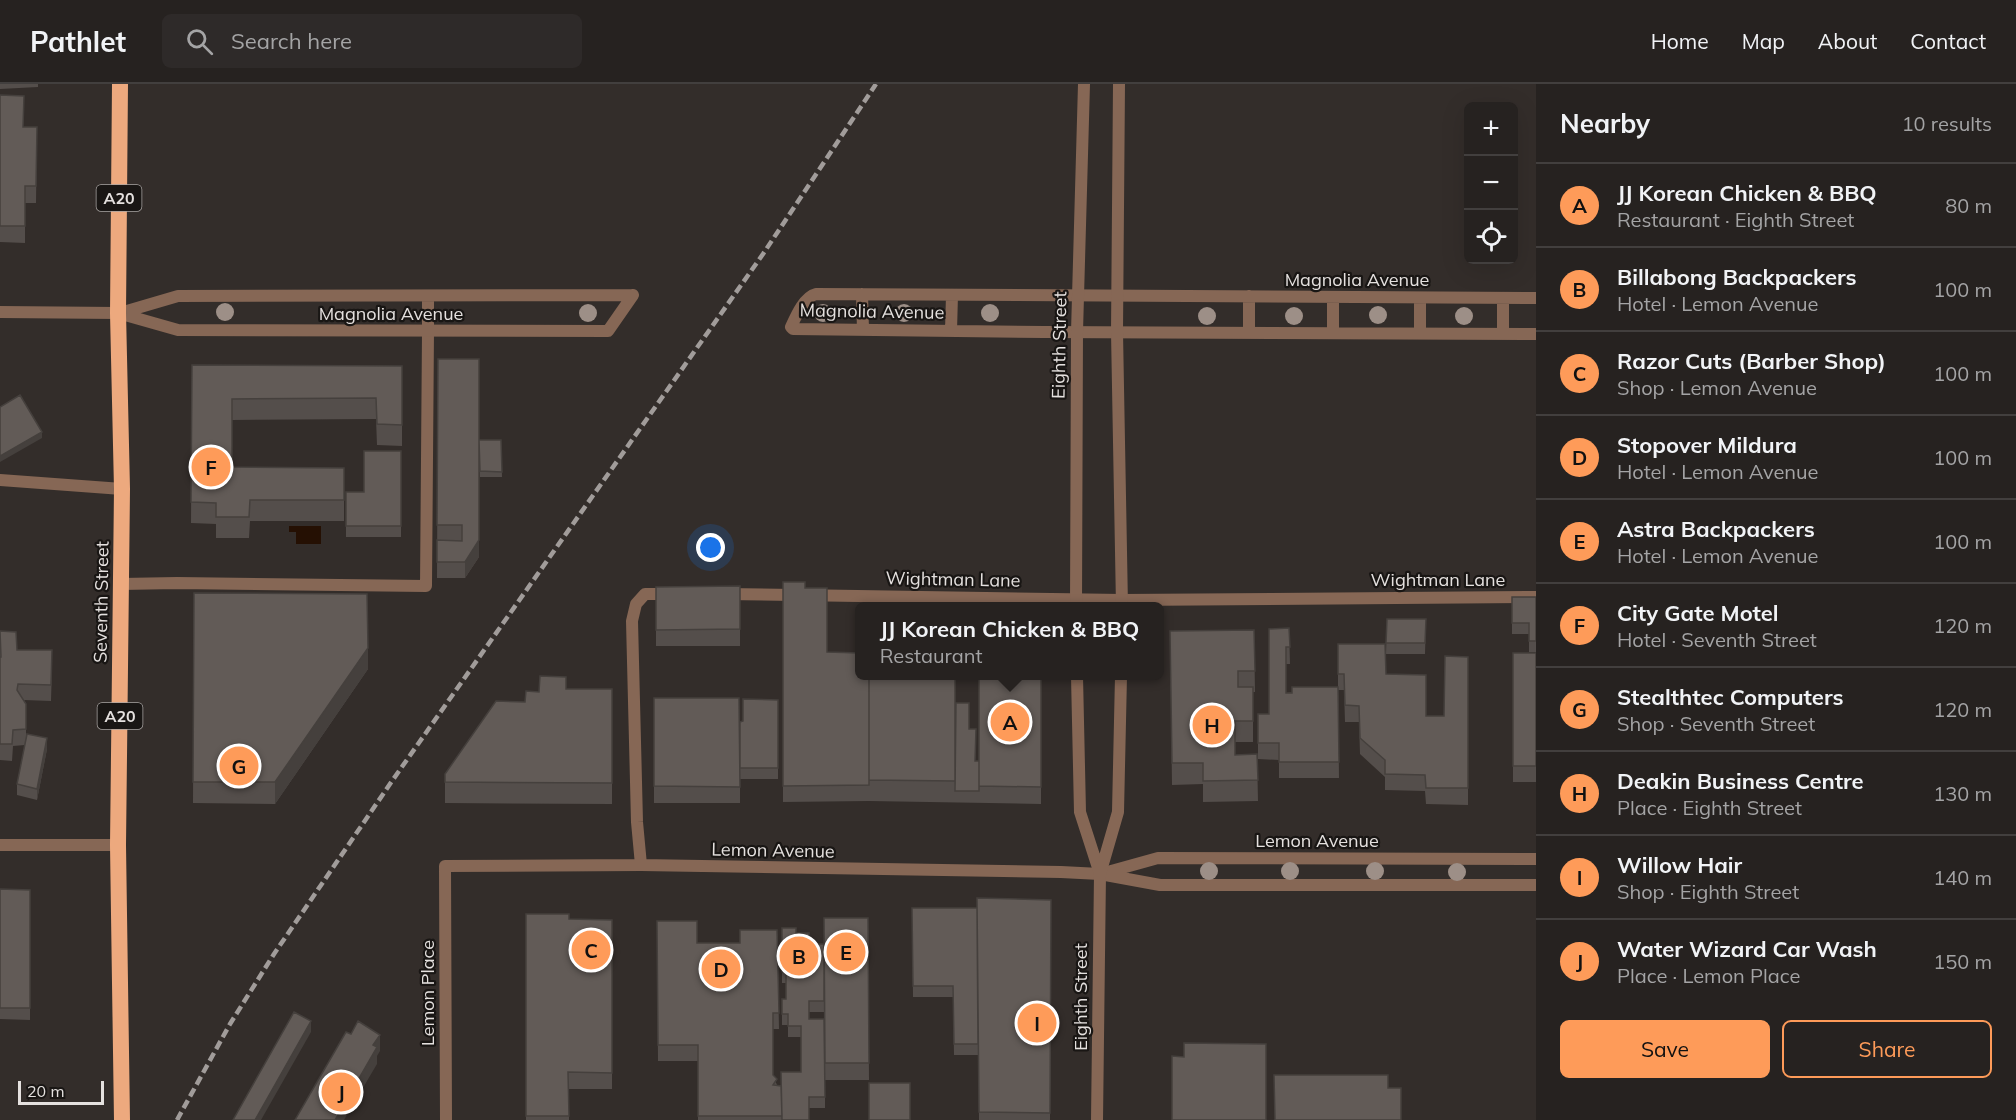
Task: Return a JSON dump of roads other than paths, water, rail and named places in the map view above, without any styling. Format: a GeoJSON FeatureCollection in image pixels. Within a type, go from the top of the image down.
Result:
{"type":"FeatureCollection","features":[{"type":"Feature","properties":{"kind":"highway","name":"Seventh Street"},"geometry":{"type":"LineString","coordinates":[[120,84],[118,313],[122,489],[118,845],[122,1120]]}},
{"type":"Feature","properties":{"kind":"street","name":"Eighth Street"},"geometry":{"type":"LineString","coordinates":[[1076,602],[1077,332],[1083,84]]}},
{"type":"Feature","properties":{"kind":"street"},"geometry":{"type":"LineString","coordinates":[[1119,84],[1117,332],[1122,602]]}},
{"type":"Feature","properties":{"kind":"street"},"geometry":{"type":"LineString","coordinates":[[862,294],[863,330]]}},
{"type":"Feature","properties":{"kind":"street","name":"Magnolia Avenue"},"geometry":{"type":"LineString","coordinates":[[0,312],[118,313],[178,330],[608,331],[633,295],[178,296],[118,313]]}},
{"type":"Feature","properties":{"kind":"street","name":"Magnolia Avenue"},"geometry":{"type":"LineString","coordinates":[[1536,298],[811,295],[791,327],[793,329],[951,331],[1536,334]]}},
{"type":"Feature","properties":{"kind":"street"},"geometry":{"type":"LineString","coordinates":[[951,331],[952,295]]}},
{"type":"Feature","properties":{"kind":"street"},"geometry":{"type":"LineString","coordinates":[[121,584],[426,586],[428,296]]}},
{"type":"Feature","properties":{"kind":"street"},"geometry":{"type":"LineString","coordinates":[[1249,333],[1250,297]]}},
{"type":"Feature","properties":{"kind":"street"},"geometry":{"type":"LineString","coordinates":[[1333,297],[1333,333]]}},
{"type":"Feature","properties":{"kind":"street"},"geometry":{"type":"LineString","coordinates":[[1420,298],[1420,333]]}},
{"type":"Feature","properties":{"kind":"street"},"geometry":{"type":"LineString","coordinates":[[1503,298],[1503,334]]}},
{"type":"Feature","properties":{"kind":"street"},"geometry":{"type":"LineString","coordinates":[[0,480],[122,489]]}},
{"type":"Feature","properties":{"kind":"street"},"geometry":{"type":"LineString","coordinates":[[641,865],[637,822],[632,621],[636,604],[645,594],[680,594]]}},
{"type":"Feature","properties":{"kind":"street","name":"Wightman Lane"},"geometry":{"type":"LineString","coordinates":[[715,594],[1036,602]]}},
{"type":"Feature","properties":{"kind":"street","name":"Wightman Lane"},"geometry":{"type":"LineString","coordinates":[[1164,602],[1536,597]]}},
{"type":"Feature","properties":{"kind":"street","name":"Eighth Street"},"geometry":{"type":"LineString","coordinates":[[1077,680],[1080,812],[1100,874]]}},
{"type":"Feature","properties":{"kind":"street","name":"Eighth Street"},"geometry":{"type":"LineString","coordinates":[[1097,1120],[1100,874],[1118,812],[1121,680]]}},
{"type":"Feature","properties":{"kind":"street"},"geometry":{"type":"LineString","coordinates":[[0,845],[118,845]]}},
{"type":"Feature","properties":{"kind":"street","name":"Lemon Avenue"},"geometry":{"type":"LineString","coordinates":[[1100,874],[1158,858],[1536,859]]}},
{"type":"Feature","properties":{"kind":"street","name":"Lemon Avenue"},"geometry":{"type":"LineString","coordinates":[[445,866],[641,865],[1062,872],[1100,874],[1160,885],[1536,885]]}},
{"type":"Feature","properties":{"kind":"street","name":"Lemon Place"},"geometry":{"type":"LineString","coordinates":[[445,866],[446,1120]]}},
{"type":"Feature","properties":{"kind":"railway"},"geometry":{"type":"LineString","coordinates":[[177,1120],[230,1024],[274,954],[392,781],[763,254],[876,84]]}},
{"type":"Feature","properties":{"kind":"place","name":"City Gate Motel"},"geometry":{"type":"Point","coordinates":[211,467]}},
{"type":"Feature","properties":{"kind":"place","name":"JJ Korean Chicken & BBQ"},"geometry":{"type":"Point","coordinates":[1010,722]}},
{"type":"Feature","properties":{"kind":"place","name":"Deakin Business Centre"},"geometry":{"type":"Point","coordinates":[1212,725]}},
{"type":"Feature","properties":{"kind":"place","name":"Stealthtec Computers"},"geometry":{"type":"Point","coordinates":[239,766]}},
{"type":"Feature","properties":{"kind":"place","name":"Razor Cuts (Barber Shop)"},"geometry":{"type":"Point","coordinates":[591,950]}},
{"type":"Feature","properties":{"kind":"place","name":"Astra Backpackers"},"geometry":{"type":"Point","coordinates":[846,952]}},
{"type":"Feature","properties":{"kind":"place","name":"Billabong Backpackers"},"geometry":{"type":"Point","coordinates":[799,956]}},
{"type":"Feature","properties":{"kind":"place","name":"Stopover Mildura"},"geometry":{"type":"Point","coordinates":[721,969]}},
{"type":"Feature","properties":{"kind":"place","name":"Willow Hair"},"geometry":{"type":"Point","coordinates":[1037,1023]}},
{"type":"Feature","properties":{"kind":"place","name":"Water Wizard Car Wash"},"geometry":{"type":"Point","coordinates":[341,1092]}}]}
